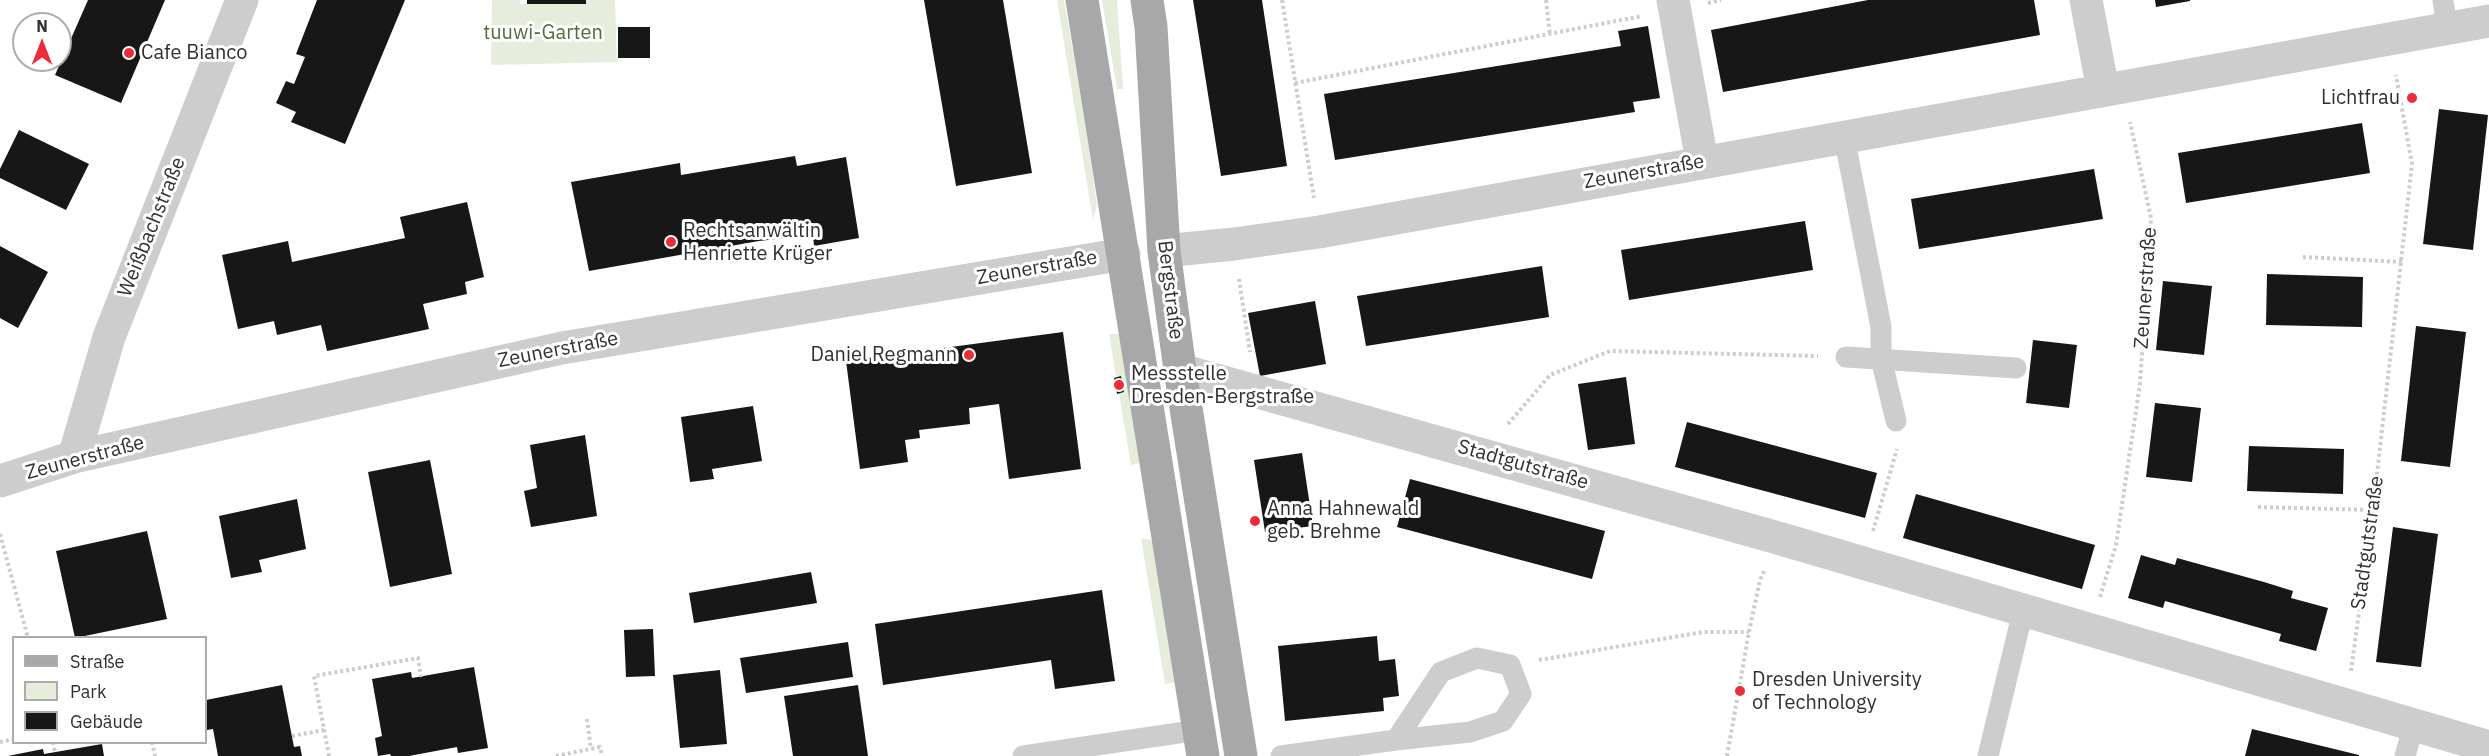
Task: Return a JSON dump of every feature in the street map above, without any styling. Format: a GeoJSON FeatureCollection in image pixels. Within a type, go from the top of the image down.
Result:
{"type":"FeatureCollection","features":[{"type":"Feature","properties":{"kind":"main road"},"geometry":{"type":"LineString","coordinates":[[1082,0],[1201,743]]}},
{"type":"Feature","properties":{"kind":"main road","name":"Bergstraße"},"geometry":{"type":"LineString","coordinates":[[1147,0],[1151,27],[1164,251],[1180,370],[1241,756]]}},
{"type":"Feature","properties":{"kind":"street","name":"Weißbachstraße"},"geometry":{"type":"LineString","coordinates":[[74,457],[109,337],[242,0]]}},
{"type":"Feature","properties":{"kind":"street"},"geometry":{"type":"LineString","coordinates":[[2086,0],[2112,88]]}},
{"type":"Feature","properties":{"kind":"street"},"geometry":{"type":"LineString","coordinates":[[1673,5],[1702,161]]}},
{"type":"Feature","properties":{"kind":"street","name":"Zeunerstraße"},"geometry":{"type":"LineString","coordinates":[[1164,251],[1319,232],[1702,161],[2389,39],[2445,14],[2489,21]]}},
{"type":"Feature","properties":{"kind":"street","name":"Zeunerstraße"},"geometry":{"type":"LineString","coordinates":[[0,481],[74,457],[562,348],[1124,254]]}},
{"type":"Feature","properties":{"kind":"street","name":"Stadtgutstraße"},"geometry":{"type":"LineString","coordinates":[[1180,370],[2090,629],[2489,747]]}},
{"type":"Feature","properties":{"kind":"lane"},"geometry":{"type":"LineString","coordinates":[[1844,136],[1881,327],[1881,358],[1896,421]]}},
{"type":"Feature","properties":{"kind":"lane"},"geometry":{"type":"LineString","coordinates":[[1846,357],[2016,368]]}},
{"type":"Feature","properties":{"kind":"lane"},"geometry":{"type":"LineString","coordinates":[[1988,756],[2023,611]]}},
{"type":"Feature","properties":{"kind":"lane"},"geometry":{"type":"LineString","coordinates":[[1281,756],[1470,732],[1503,721],[1521,694],[1510,665],[1477,658],[1441,672],[1396,740]]}},
{"type":"Feature","properties":{"kind":"lane"},"geometry":{"type":"LineString","coordinates":[[2405,756],[2414,724]]}},
{"type":"Feature","properties":{"kind":"lane"},"geometry":{"type":"LineString","coordinates":[[1023,756],[1201,743]]}},
{"type":"Feature","properties":{"kind":"path"},"geometry":{"type":"LineString","coordinates":[[1282,0],[1319,232]]}},
{"type":"Feature","properties":{"kind":"path"},"geometry":{"type":"LineString","coordinates":[[1546,0],[1550,35]]}},
{"type":"Feature","properties":{"kind":"path"},"geometry":{"type":"LineString","coordinates":[[1295,82],[1550,35],[1673,5]]}},
{"type":"Feature","properties":{"kind":"path"},"geometry":{"type":"LineString","coordinates":[[2302,257],[2402,262],[2412,164],[2389,39]]}},
{"type":"Feature","properties":{"kind":"path","name":"Zeunerstraße"},"geometry":{"type":"LineString","coordinates":[[2090,629],[2116,545],[2140,384],[2151,218],[2112,88]]}},
{"type":"Feature","properties":{"kind":"path","name":"Stadtgutstraße"},"geometry":{"type":"LineString","coordinates":[[2346,704],[2373,510],[2402,262]]}},
{"type":"Feature","properties":{"kind":"path"},"geometry":{"type":"LineString","coordinates":[[1239,279],[1243,312]]}},
{"type":"Feature","properties":{"kind":"path"},"geometry":{"type":"LineString","coordinates":[[1492,457],[1498,436],[1550,375],[1610,351],[1846,357]]}},
{"type":"Feature","properties":{"kind":"path"},"geometry":{"type":"LineString","coordinates":[[1864,564],[1898,446],[1896,421]]}},
{"type":"Feature","properties":{"kind":"path"},"geometry":{"type":"LineString","coordinates":[[2258,507],[2373,510]]}},
{"type":"Feature","properties":{"kind":"path"},"geometry":{"type":"LineString","coordinates":[[0,534],[26,636]]}},
{"type":"Feature","properties":{"kind":"path"},"geometry":{"type":"LineString","coordinates":[[1727,756],[1749,632],[1760,580],[1766,568]]}},
{"type":"Feature","properties":{"kind":"path"},"geometry":{"type":"LineString","coordinates":[[1510,665],[1703,632],[1749,632]]}},
{"type":"Feature","properties":{"kind":"path"},"geometry":{"type":"LineString","coordinates":[[329,756],[314,676],[418,658],[421,677]]}},
{"type":"Feature","properties":{"kind":"path"},"geometry":{"type":"LineString","coordinates":[[587,719],[591,749]]}},
{"type":"Feature","properties":{"kind":"path"},"geometry":{"type":"LineString","coordinates":[[292,736],[324,730]]}},
{"type":"Feature","properties":{"kind":"path"},"geometry":{"type":"LineString","coordinates":[[54,744],[56,752]]}},
{"type":"Feature","properties":{"kind":"path"},"geometry":{"type":"LineString","coordinates":[[556,756],[600,747],[602,756]]}},
{"type":"Feature","properties":{"kind":"green space","name":"tuuwi-Garten"},"geometry":{"type":"Polygon","coordinates":[[[492,0],[520,0],[520,4],[586,4],[586,0],[615,0],[617,62],[491,65],[492,0]]]}},
{"type":"Feature","properties":{"kind":"green space"},"geometry":{"type":"Polygon","coordinates":[[[1057,0],[1064,0],[1085,121],[1097,205],[1093,220],[1057,0]]]}},
{"type":"Feature","properties":{"kind":"green space"},"geometry":{"type":"Polygon","coordinates":[[[1102,0],[1117,0],[1123,89],[1117,89],[1102,0]]]}},
{"type":"Feature","properties":{"kind":"green space"},"geometry":{"type":"Polygon","coordinates":[[[1109,334],[1120,334],[1140,463],[1131,465],[1109,334]]]}},
{"type":"Feature","properties":{"kind":"green space"},"geometry":{"type":"Polygon","coordinates":[[[1141,538],[1153,540],[1176,682],[1165,684],[1141,538]]]}},
{"type":"Feature","properties":{"kind":"building"},"geometry":{"type":"Polygon","coordinates":[[[88,0],[165,0],[121,103],[55,75],[56,72],[72,72],[72,36],[88,0]]]}},
{"type":"Feature","properties":{"kind":"building"},"geometry":{"type":"Polygon","coordinates":[[[317,0],[405,0],[345,144],[291,122],[296,112],[276,103],[286,81],[294,84],[305,57],[296,54],[317,0]]]}},
{"type":"Feature","properties":{"kind":"building"},"geometry":{"type":"Polygon","coordinates":[[[527,0],[586,0],[586,4],[527,4],[527,0]]]}},
{"type":"Feature","properties":{"kind":"building"},"geometry":{"type":"Polygon","coordinates":[[[924,0],[1003,0],[1032,173],[956,186],[924,0]]]}},
{"type":"Feature","properties":{"kind":"building"},"geometry":{"type":"Polygon","coordinates":[[[1193,0],[1262,0],[1287,166],[1221,176],[1193,0]]]}},
{"type":"Feature","properties":{"kind":"building"},"geometry":{"type":"Polygon","coordinates":[[[1868,0],[2034,0],[2040,35],[1723,92],[1711,30],[1868,0]]]}},
{"type":"Feature","properties":{"kind":"building"},"geometry":{"type":"Polygon","coordinates":[[[2155,0],[2190,0],[2190,1],[2156,7],[2155,0]]]}},
{"type":"Feature","properties":{"kind":"building"},"geometry":{"type":"Polygon","coordinates":[[[1648,26],[1660,98],[1633,102],[1635,112],[1335,160],[1324,94],[1621,46],[1618,31],[1648,26]]]}},
{"type":"Feature","properties":{"kind":"building"},"geometry":{"type":"Polygon","coordinates":[[[618,27],[650,27],[650,58],[618,58],[618,27]]]}},
{"type":"Feature","properties":{"kind":"building"},"geometry":{"type":"Polygon","coordinates":[[[2439,109],[2488,115],[2473,250],[2423,244],[2439,109]]]}},
{"type":"Feature","properties":{"kind":"building"},"geometry":{"type":"Polygon","coordinates":[[[2362,123],[2370,173],[2186,203],[2178,153],[2362,123]]]}},
{"type":"Feature","properties":{"kind":"building"},"geometry":{"type":"Polygon","coordinates":[[[19,130],[89,164],[66,210],[0,178],[0,169],[19,130]]]}},
{"type":"Feature","properties":{"kind":"building"},"geometry":{"type":"Polygon","coordinates":[[[795,156],[797,166],[846,157],[859,238],[814,246],[813,235],[759,241],[589,271],[571,182],[680,163],[681,175],[795,156]]]}},
{"type":"Feature","properties":{"kind":"building"},"geometry":{"type":"Polygon","coordinates":[[[2094,169],[2103,219],[1919,249],[1911,199],[2094,169]]]}},
{"type":"Feature","properties":{"kind":"building"},"geometry":{"type":"Polygon","coordinates":[[[467,202],[484,277],[465,282],[467,294],[423,304],[429,329],[327,351],[321,325],[277,335],[274,321],[238,329],[222,255],[288,241],[292,262],[405,238],[400,217],[467,202]]]}},
{"type":"Feature","properties":{"kind":"building"},"geometry":{"type":"Polygon","coordinates":[[[1805,221],[1813,270],[1629,300],[1621,250],[1805,221]]]}},
{"type":"Feature","properties":{"kind":"building"},"geometry":{"type":"Polygon","coordinates":[[[0,246],[48,272],[18,328],[0,318],[0,246]]]}},
{"type":"Feature","properties":{"kind":"building"},"geometry":{"type":"Polygon","coordinates":[[[1542,266],[1549,317],[1366,346],[1357,296],[1542,266]]]}},
{"type":"Feature","properties":{"kind":"building"},"geometry":{"type":"Polygon","coordinates":[[[2267,274],[2363,277],[2362,327],[2266,325],[2267,274]]]}},
{"type":"Feature","properties":{"kind":"building"},"geometry":{"type":"Polygon","coordinates":[[[2163,281],[2212,286],[2204,355],[2156,350],[2163,281]]]}},
{"type":"Feature","properties":{"kind":"building"},"geometry":{"type":"Polygon","coordinates":[[[1315,301],[1326,364],[1260,376],[1248,313],[1315,301]]]}},
{"type":"Feature","properties":{"kind":"building"},"geometry":{"type":"Polygon","coordinates":[[[2416,326],[2466,332],[2450,467],[2401,461],[2416,326]]]}},
{"type":"Feature","properties":{"kind":"building"},"geometry":{"type":"Polygon","coordinates":[[[1063,332],[1081,469],[1009,479],[999,404],[969,408],[970,424],[919,430],[920,438],[905,440],[908,462],[860,469],[846,361],[1063,332]]]}},
{"type":"Feature","properties":{"kind":"building"},"geometry":{"type":"Polygon","coordinates":[[[2033,340],[2077,345],[2069,408],[2026,403],[2033,340]]]}},
{"type":"Feature","properties":{"kind":"building","name":"Messstelle Dresden-Bergstraße"},"geometry":{"type":"Polygon","coordinates":[[[1121,376],[1124,392],[1117,394],[1114,378],[1121,376]]]}},
{"type":"Feature","properties":{"kind":"building"},"geometry":{"type":"Polygon","coordinates":[[[1626,377],[1635,444],[1588,450],[1578,384],[1626,377]]]}},
{"type":"Feature","properties":{"kind":"building"},"geometry":{"type":"Polygon","coordinates":[[[2155,403],[2201,408],[2192,482],[2146,477],[2155,403]]]}},
{"type":"Feature","properties":{"kind":"building"},"geometry":{"type":"Polygon","coordinates":[[[753,406],[762,461],[712,469],[714,479],[690,482],[681,417],[753,406]]]}},
{"type":"Feature","properties":{"kind":"building"},"geometry":{"type":"Polygon","coordinates":[[[1687,422],[1877,473],[1865,518],[1675,467],[1687,422]]]}},
{"type":"Feature","properties":{"kind":"building"},"geometry":{"type":"Polygon","coordinates":[[[585,435],[597,516],[531,527],[524,491],[537,488],[530,445],[585,435]]]}},
{"type":"Feature","properties":{"kind":"building"},"geometry":{"type":"Polygon","coordinates":[[[2249,446],[2344,449],[2343,494],[2247,491],[2249,446]]]}},
{"type":"Feature","properties":{"kind":"building"},"geometry":{"type":"Polygon","coordinates":[[[1302,453],[1313,526],[1265,532],[1254,460],[1302,453]]]}},
{"type":"Feature","properties":{"kind":"building"},"geometry":{"type":"Polygon","coordinates":[[[430,460],[452,574],[390,587],[368,472],[430,460]]]}},
{"type":"Feature","properties":{"kind":"building"},"geometry":{"type":"Polygon","coordinates":[[[1410,479],[1605,531],[1592,579],[1397,527],[1410,479]]]}},
{"type":"Feature","properties":{"kind":"building"},"geometry":{"type":"Polygon","coordinates":[[[1916,494],[2095,545],[2082,589],[1903,538],[1916,494]]]}},
{"type":"Feature","properties":{"kind":"building"},"geometry":{"type":"Polygon","coordinates":[[[297,499],[306,549],[259,560],[262,572],[231,578],[219,516],[297,499]]]}},
{"type":"Feature","properties":{"kind":"building"},"geometry":{"type":"Polygon","coordinates":[[[2393,527],[2438,534],[2421,667],[2376,662],[2393,527]]]}},
{"type":"Feature","properties":{"kind":"building"},"geometry":{"type":"Polygon","coordinates":[[[147,531],[167,619],[85,636],[75,636],[56,551],[147,531]]]}},
{"type":"Feature","properties":{"kind":"building"},"geometry":{"type":"Polygon","coordinates":[[[2141,555],[2175,565],[2177,558],[2264,582],[2293,591],[2291,598],[2328,608],[2316,651],[2279,641],[2281,634],[2165,601],[2163,608],[2128,598],[2141,555]]]}},
{"type":"Feature","properties":{"kind":"building"},"geometry":{"type":"Polygon","coordinates":[[[811,572],[817,603],[694,623],[689,593],[811,572]]]}},
{"type":"Feature","properties":{"kind":"building"},"geometry":{"type":"Polygon","coordinates":[[[1102,590],[1115,681],[1055,689],[1051,660],[883,685],[875,624],[1102,590]]]}},
{"type":"Feature","properties":{"kind":"building"},"geometry":{"type":"Polygon","coordinates":[[[653,629],[655,676],[626,677],[624,630],[653,629]]]}},
{"type":"Feature","properties":{"kind":"building"},"geometry":{"type":"Polygon","coordinates":[[[1377,636],[1379,661],[1395,659],[1399,696],[1383,698],[1384,711],[1285,721],[1278,646],[1377,636]]]}},
{"type":"Feature","properties":{"kind":"building"},"geometry":{"type":"Polygon","coordinates":[[[848,642],[853,677],[746,693],[740,658],[848,642]]]}},
{"type":"Feature","properties":{"kind":"building"},"geometry":{"type":"Polygon","coordinates":[[[474,667],[488,748],[458,753],[457,747],[409,756],[391,756],[390,754],[378,756],[375,738],[382,736],[372,679],[411,672],[412,678],[474,667]]]}},
{"type":"Feature","properties":{"kind":"building"},"geometry":{"type":"Polygon","coordinates":[[[720,670],[727,744],[680,748],[673,675],[720,670]]]}},
{"type":"Feature","properties":{"kind":"building"},"geometry":{"type":"Polygon","coordinates":[[[282,685],[294,747],[300,746],[302,756],[218,756],[213,729],[207,730],[207,700],[282,685]]]}},
{"type":"Feature","properties":{"kind":"building"},"geometry":{"type":"Polygon","coordinates":[[[858,685],[868,756],[793,756],[784,696],[858,685]]]}},
{"type":"Feature","properties":{"kind":"building"},"geometry":{"type":"Polygon","coordinates":[[[2252,729],[2359,755],[2359,756],[2245,756],[2252,729]]]}},
{"type":"Feature","properties":{"kind":"building"},"geometry":{"type":"Polygon","coordinates":[[[102,744],[104,756],[8,756],[43,749],[44,754],[102,744]]]}},
{"type":"Feature","properties":{"kind":"place","name":"Cafe Bianco"},"geometry":{"type":"Point","coordinates":[129,53]}},
{"type":"Feature","properties":{"kind":"place","name":"Lichtfrau"},"geometry":{"type":"Point","coordinates":[2412,98]}},
{"type":"Feature","properties":{"kind":"place","name":"Rechtsanwältin Henriette Krüger"},"geometry":{"type":"Point","coordinates":[671,242]}},
{"type":"Feature","properties":{"kind":"place","name":"Daniel Regmann"},"geometry":{"type":"Point","coordinates":[969,355]}},
{"type":"Feature","properties":{"kind":"place","name":"Messstelle Dresden-Bergstraße"},"geometry":{"type":"Point","coordinates":[1119,385]}},
{"type":"Feature","properties":{"kind":"place","name":"Anna Hahnewald geb. Brehme"},"geometry":{"type":"Point","coordinates":[1255,521]}},
{"type":"Feature","properties":{"kind":"place","name":"Dresden University of Technology"},"geometry":{"type":"Point","coordinates":[1740,691]}}]}
